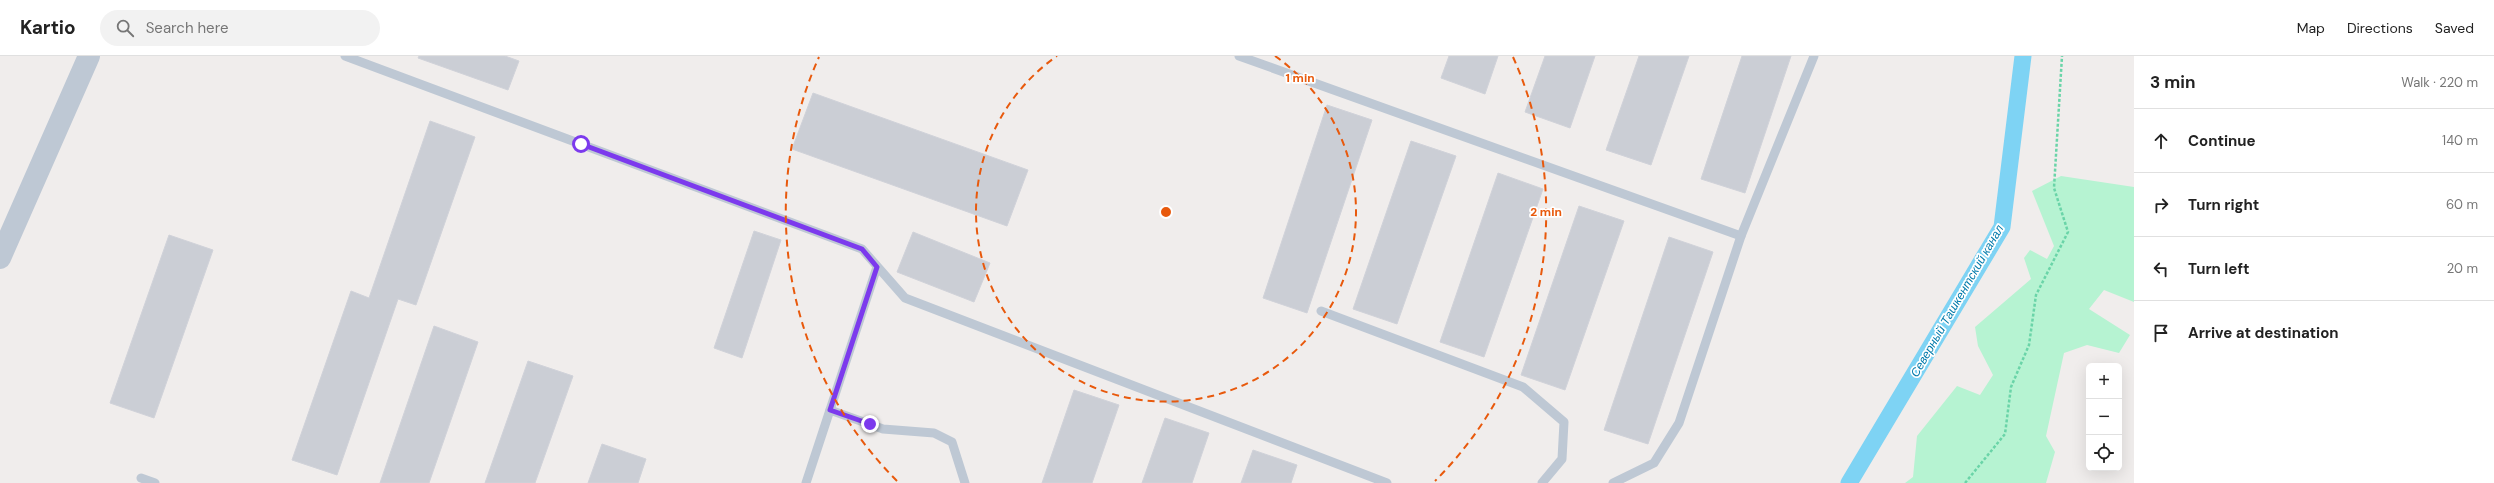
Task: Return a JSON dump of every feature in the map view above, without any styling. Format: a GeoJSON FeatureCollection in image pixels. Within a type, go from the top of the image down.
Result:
{"type":"FeatureCollection","features":[{"type":"Feature","properties":{"kind":"street"},"geometry":{"type":"LineString","coordinates":[[0,258],[89,56]]}},
{"type":"Feature","properties":{"kind":"lane"},"geometry":{"type":"LineString","coordinates":[[345,56],[862,249],[905,298],[1387,483]]}},
{"type":"Feature","properties":{"kind":"lane"},"geometry":{"type":"LineString","coordinates":[[1239,56],[1742,236]]}},
{"type":"Feature","properties":{"kind":"lane"},"geometry":{"type":"LineString","coordinates":[[1613,483],[1654,463],[1680,423],[1742,236],[1814,56]]}},
{"type":"Feature","properties":{"kind":"lane"},"geometry":{"type":"LineString","coordinates":[[806,483],[877,267]]}},
{"type":"Feature","properties":{"kind":"lane"},"geometry":{"type":"LineString","coordinates":[[1322,311],[1523,387],[1564,422],[1562,459],[1542,483]]}},
{"type":"Feature","properties":{"kind":"lane"},"geometry":{"type":"LineString","coordinates":[[830,410],[883,429],[934,433],[952,442],[965,483]]}},
{"type":"Feature","properties":{"kind":"lane"},"geometry":{"type":"LineString","coordinates":[[141,478],[155,483]]}},
{"type":"Feature","properties":{"kind":"path"},"geometry":{"type":"LineString","coordinates":[[1965,483],[2005,434],[2011,387],[2028,345],[2036,295],[2068,232],[2054,188],[2062,56]]}},
{"type":"Feature","properties":{"kind":"green space"},"geometry":{"type":"Polygon","coordinates":[[[2061,176],[2134,187],[2134,302],[2104,290],[2089,309],[2130,335],[2119,353],[2087,345],[2064,353],[2046,436],[2055,452],[2046,483],[1905,483],[1913,477],[1917,436],[1957,386],[1980,395],[1993,375],[1978,346],[1975,327],[2031,279],[2024,258],[2030,250],[2047,259],[2054,246],[2032,191],[2061,176]]]}},
{"type":"Feature","properties":{"kind":"building"},"geometry":{"type":"Polygon","coordinates":[[[419,56],[505,56],[519,61],[508,90],[418,58],[419,56]]]}},
{"type":"Feature","properties":{"kind":"building"},"geometry":{"type":"Polygon","coordinates":[[[1449,56],[1498,56],[1485,94],[1441,78],[1449,56]]]}},
{"type":"Feature","properties":{"kind":"building"},"geometry":{"type":"Polygon","coordinates":[[[1545,56],[1595,56],[1570,128],[1525,112],[1545,56]]]}},
{"type":"Feature","properties":{"kind":"building"},"geometry":{"type":"Polygon","coordinates":[[[1639,56],[1689,56],[1651,165],[1606,150],[1639,56]]]}},
{"type":"Feature","properties":{"kind":"building"},"geometry":{"type":"Polygon","coordinates":[[[1742,56],[1791,56],[1745,193],[1701,179],[1742,56]]]}},
{"type":"Feature","properties":{"kind":"building"},"geometry":{"type":"Polygon","coordinates":[[[813,93],[1028,170],[1007,226],[792,149],[813,93]]]}},
{"type":"Feature","properties":{"kind":"building"},"geometry":{"type":"Polygon","coordinates":[[[1327,105],[1372,120],[1307,313],[1263,298],[1327,105]]]}},
{"type":"Feature","properties":{"kind":"building"},"geometry":{"type":"Polygon","coordinates":[[[430,121],[475,137],[416,305],[398,299],[337,475],[292,460],[351,291],[369,298],[430,121]]]}},
{"type":"Feature","properties":{"kind":"building"},"geometry":{"type":"Polygon","coordinates":[[[1411,141],[1456,156],[1397,324],[1353,309],[1411,141]]]}},
{"type":"Feature","properties":{"kind":"building"},"geometry":{"type":"Polygon","coordinates":[[[1498,173],[1543,189],[1484,357],[1440,342],[1498,173]]]}},
{"type":"Feature","properties":{"kind":"building"},"geometry":{"type":"Polygon","coordinates":[[[1579,206],[1624,221],[1565,390],[1521,375],[1579,206]]]}},
{"type":"Feature","properties":{"kind":"building"},"geometry":{"type":"Polygon","coordinates":[[[754,231],[781,240],[742,358],[714,348],[754,231]]]}},
{"type":"Feature","properties":{"kind":"building"},"geometry":{"type":"Polygon","coordinates":[[[913,232],[990,263],[974,302],[897,272],[913,232]]]}},
{"type":"Feature","properties":{"kind":"building"},"geometry":{"type":"Polygon","coordinates":[[[169,235],[213,250],[154,418],[110,403],[169,235]]]}},
{"type":"Feature","properties":{"kind":"building"},"geometry":{"type":"Polygon","coordinates":[[[1669,237],[1713,252],[1648,444],[1604,430],[1669,237]]]}},
{"type":"Feature","properties":{"kind":"building"},"geometry":{"type":"Polygon","coordinates":[[[434,326],[478,342],[429,483],[380,483],[434,326]]]}},
{"type":"Feature","properties":{"kind":"building"},"geometry":{"type":"Polygon","coordinates":[[[528,361],[573,376],[535,483],[485,483],[528,361]]]}},
{"type":"Feature","properties":{"kind":"building"},"geometry":{"type":"Polygon","coordinates":[[[1074,390],[1119,405],[1092,483],[1042,483],[1074,390]]]}},
{"type":"Feature","properties":{"kind":"building"},"geometry":{"type":"Polygon","coordinates":[[[1165,418],[1209,433],[1192,483],[1142,483],[1165,418]]]}},
{"type":"Feature","properties":{"kind":"building"},"geometry":{"type":"Polygon","coordinates":[[[602,444],[646,459],[638,483],[588,483],[602,444]]]}},
{"type":"Feature","properties":{"kind":"building"},"geometry":{"type":"Polygon","coordinates":[[[1253,450],[1297,465],[1291,483],[1241,483],[1253,450]]]}},
{"type":"Feature","properties":{"kind":"waterway","name":"Северный Ташкентский канал"},"geometry":{"type":"LineString","coordinates":[[1849,483],[2002,227],[2023,56]]}},
{"type":"Feature","properties":{"kind":"route"},"geometry":{"type":"LineString","coordinates":[[581,144],[862,249],[877,267],[830,410],[870,424]]}}]}
